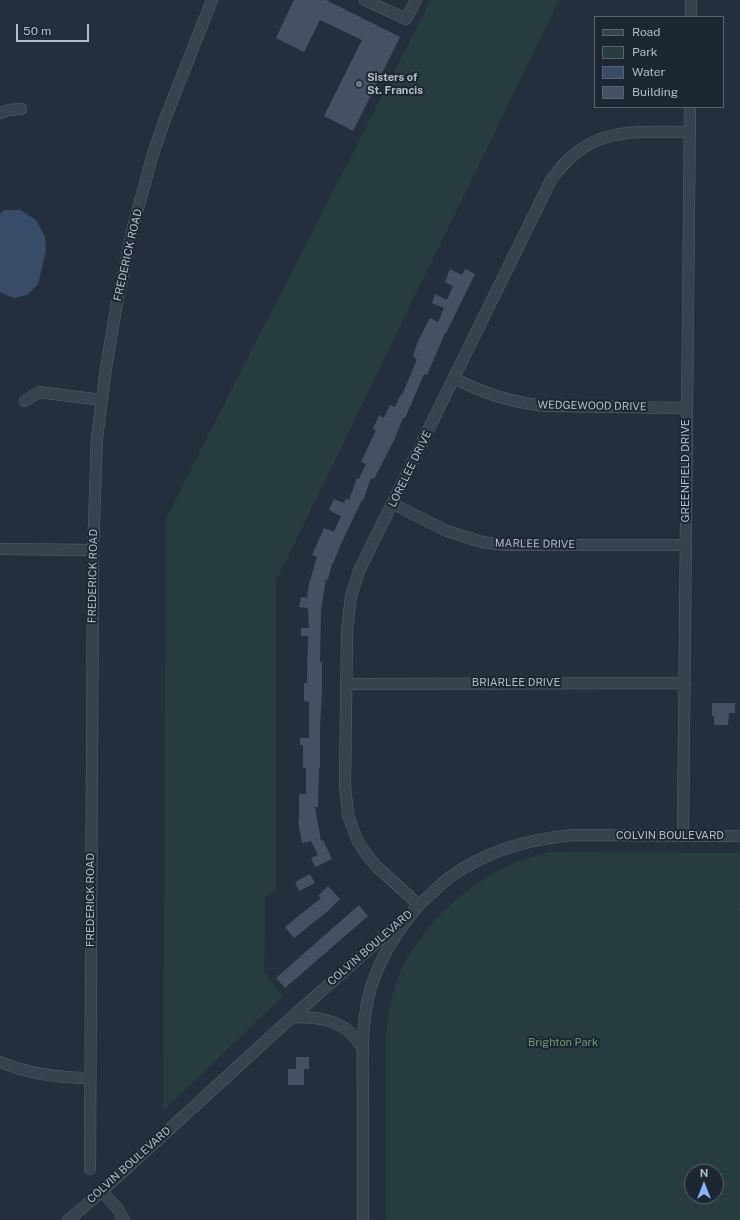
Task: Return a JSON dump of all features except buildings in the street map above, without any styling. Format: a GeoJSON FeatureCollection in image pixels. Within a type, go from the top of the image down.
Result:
{"type":"FeatureCollection","features":[{"type":"Feature","properties":{"kind":"street","name":"FREDERICK ROAD"},"geometry":{"type":"LineString","coordinates":[[90,1169],[93,550],[97,438],[117,303],[133,227],[165,119],[212,0]]}},
{"type":"Feature","properties":{"kind":"street"},"geometry":{"type":"LineString","coordinates":[[365,0],[406,19],[416,0]]}},
{"type":"Feature","properties":{"kind":"street"},"geometry":{"type":"LineString","coordinates":[[691,0],[691,16]]}},
{"type":"Feature","properties":{"kind":"street","name":"GREENFIELD DRIVE"},"geometry":{"type":"LineString","coordinates":[[683,836],[690,108]]}},
{"type":"Feature","properties":{"kind":"street"},"geometry":{"type":"LineString","coordinates":[[0,113],[9,110],[22,109]]}},
{"type":"Feature","properties":{"kind":"street","name":"LORELEE DRIVE"},"geometry":{"type":"LineString","coordinates":[[419,905],[376,866],[367,855],[358,842],[350,822],[345,800],[347,630],[351,596],[359,571],[551,180],[560,168],[572,156],[586,146],[609,136],[637,132],[690,132]]}},
{"type":"Feature","properties":{"kind":"street","name":"WEDGEWOOD DRIVE"},"geometry":{"type":"LineString","coordinates":[[454,378],[485,393],[505,400],[526,404],[546,406],[687,408]]}},
{"type":"Feature","properties":{"kind":"street"},"geometry":{"type":"LineString","coordinates":[[25,401],[39,392],[102,400]]}},
{"type":"Feature","properties":{"kind":"street","name":"MARLEE DRIVE"},"geometry":{"type":"LineString","coordinates":[[393,504],[447,532],[482,542],[506,545],[686,545]]}},
{"type":"Feature","properties":{"kind":"street"},"geometry":{"type":"LineString","coordinates":[[0,549],[93,550]]}},
{"type":"Feature","properties":{"kind":"street","name":"BRIARLEE DRIVE"},"geometry":{"type":"LineString","coordinates":[[347,684],[685,683]]}},
{"type":"Feature","properties":{"kind":"street","name":"COLVIN BOULEVARD"},"geometry":{"type":"LineString","coordinates":[[68,1220],[102,1191],[292,1017],[451,877],[468,865],[508,847],[551,837],[573,835],[740,836]]}},
{"type":"Feature","properties":{"kind":"street"},"geometry":{"type":"LineString","coordinates":[[363,1220],[363,1048],[365,1014],[377,972],[386,952],[397,934],[419,905]]}},
{"type":"Feature","properties":{"kind":"street"},"geometry":{"type":"LineString","coordinates":[[292,1017],[312,1017],[332,1021],[347,1030],[363,1048]]}},
{"type":"Feature","properties":{"kind":"street"},"geometry":{"type":"LineString","coordinates":[[0,1062],[36,1074],[67,1078],[90,1078]]}},
{"type":"Feature","properties":{"kind":"street"},"geometry":{"type":"LineString","coordinates":[[102,1191],[118,1209],[124,1220]]}},
{"type":"Feature","properties":{"kind":"green space"},"geometry":{"type":"Polygon","coordinates":[[[431,0],[559,0],[276,581],[276,890],[265,897],[264,972],[283,996],[163,1111],[166,518],[431,0]]]}},
{"type":"Feature","properties":{"kind":"green space","name":"Brighton Park"},"geometry":{"type":"Polygon","coordinates":[[[551,852],[740,853],[740,1220],[386,1220],[386,1035],[390,1008],[397,981],[417,943],[446,909],[481,881],[500,870],[523,860],[551,852]]]}},
{"type":"Feature","properties":{"kind":"water"},"geometry":{"type":"Polygon","coordinates":[[[4,210],[20,210],[36,220],[45,237],[46,251],[38,284],[27,295],[14,298],[0,292],[0,214],[4,210]]]}},
{"type":"Feature","properties":{"kind":"place","name":"Sisters of St. Francis"},"geometry":{"type":"Point","coordinates":[359,84]}}]}
